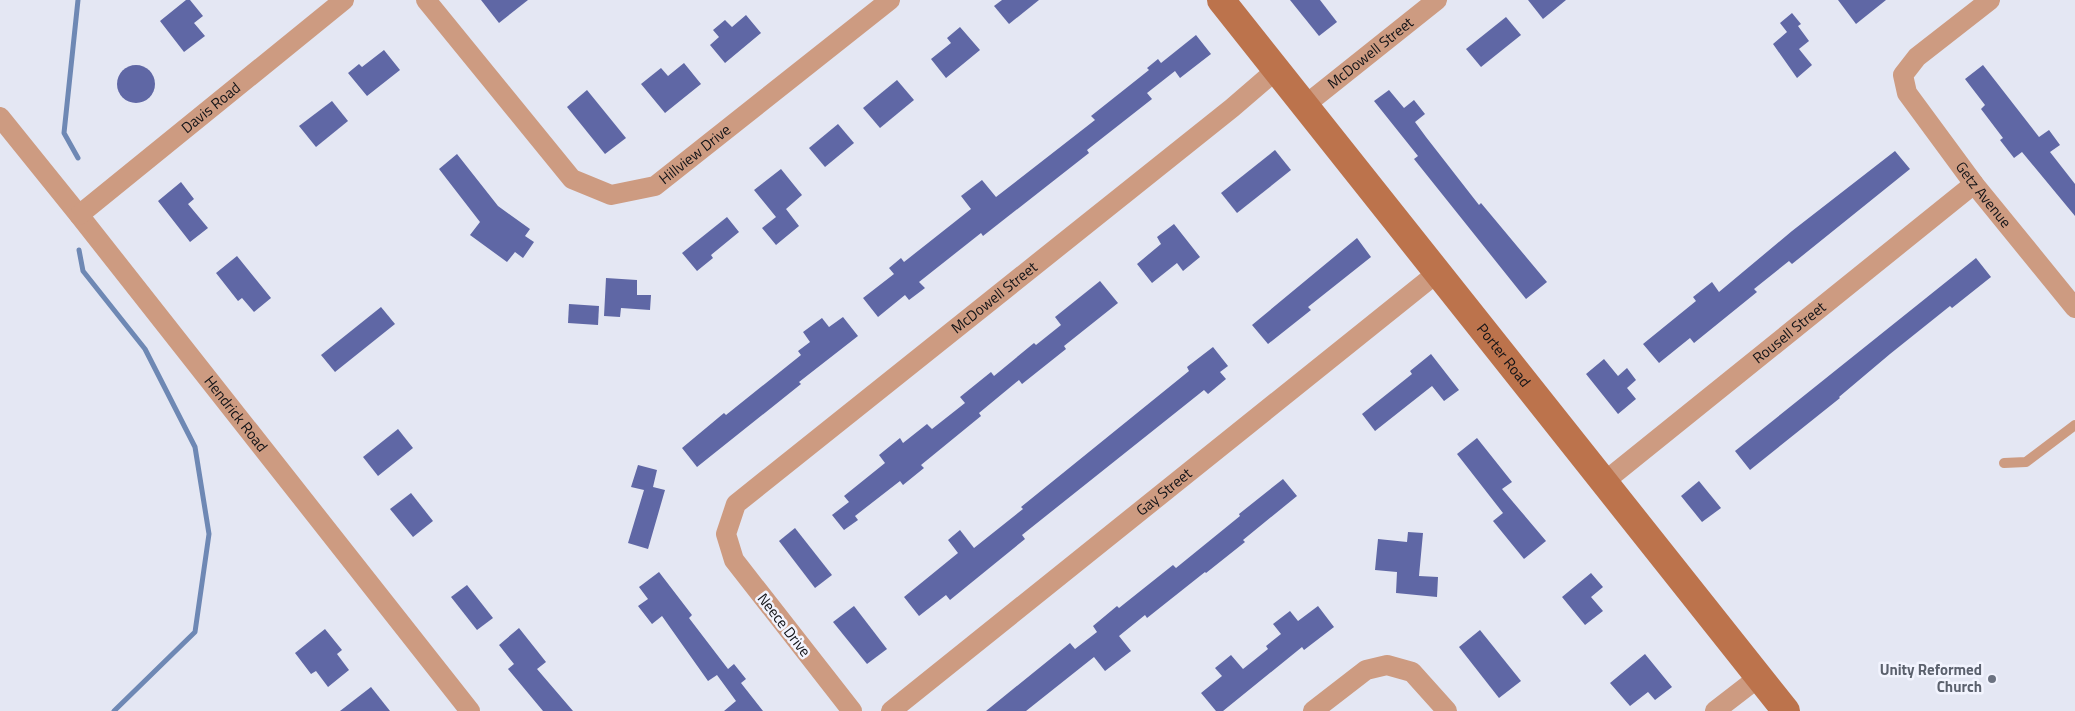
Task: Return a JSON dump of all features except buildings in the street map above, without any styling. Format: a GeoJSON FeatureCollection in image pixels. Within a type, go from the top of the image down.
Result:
{"type":"FeatureCollection","features":[{"type":"Feature","properties":{"kind":"street","name":"Davis Road"},"geometry":{"type":"LineString","coordinates":[[79,215],[344,0]]}},
{"type":"Feature","properties":{"kind":"street","name":"Hillview Drive"},"geometry":{"type":"LineString","coordinates":[[426,0],[572,179],[611,195],[655,186],[890,0]]}},
{"type":"Feature","properties":{"kind":"street","name":"Porter Road"},"geometry":{"type":"LineString","coordinates":[[1221,0],[1786,711]]}},
{"type":"Feature","properties":{"kind":"street","name":"McDowell Street"},"geometry":{"type":"LineString","coordinates":[[1304,106],[1437,0]]}},
{"type":"Feature","properties":{"kind":"street","name":"Getz Avenue"},"geometry":{"type":"LineString","coordinates":[[1990,0],[1917,57],[1903,75],[1907,93],[1974,184],[2075,308]]}},
{"type":"Feature","properties":{"kind":"street","name":"McDowell Street"},"geometry":{"type":"LineString","coordinates":[[726,534],[736,504],[1224,114],[1276,70]]}},
{"type":"Feature","properties":{"kind":"street","name":"Hendrick Road"},"geometry":{"type":"LineString","coordinates":[[0,118],[79,215],[470,711]]}},
{"type":"Feature","properties":{"kind":"street","name":"Rousell Street"},"geometry":{"type":"LineString","coordinates":[[1604,482],[1974,184]]}},
{"type":"Feature","properties":{"kind":"street","name":"Gay Street"},"geometry":{"type":"LineString","coordinates":[[891,711],[1437,273]]}},
{"type":"Feature","properties":{"kind":"street","name":"Neece Drive"},"geometry":{"type":"LineString","coordinates":[[726,534],[734,560],[852,711]]}},
{"type":"Feature","properties":{"kind":"street"},"geometry":{"type":"LineString","coordinates":[[1313,711],[1366,670],[1387,665],[1412,672],[1446,711]]}},
{"type":"Feature","properties":{"kind":"street"},"geometry":{"type":"LineString","coordinates":[[1715,711],[1759,677]]}},
{"type":"Feature","properties":{"kind":"lane"},"geometry":{"type":"LineString","coordinates":[[2004,463],[2026,462],[2075,425]]}},
{"type":"Feature","properties":{"kind":"waterway"},"geometry":{"type":"LineString","coordinates":[[78,0],[64,133],[78,158]]}},
{"type":"Feature","properties":{"kind":"waterway"},"geometry":{"type":"LineString","coordinates":[[79,250],[83,271],[145,349],[195,447],[209,534],[195,632],[114,711]]}},
{"type":"Feature","properties":{"kind":"place","name":"Unity Reformed Church"},"geometry":{"type":"Point","coordinates":[1992,679]}}]}
